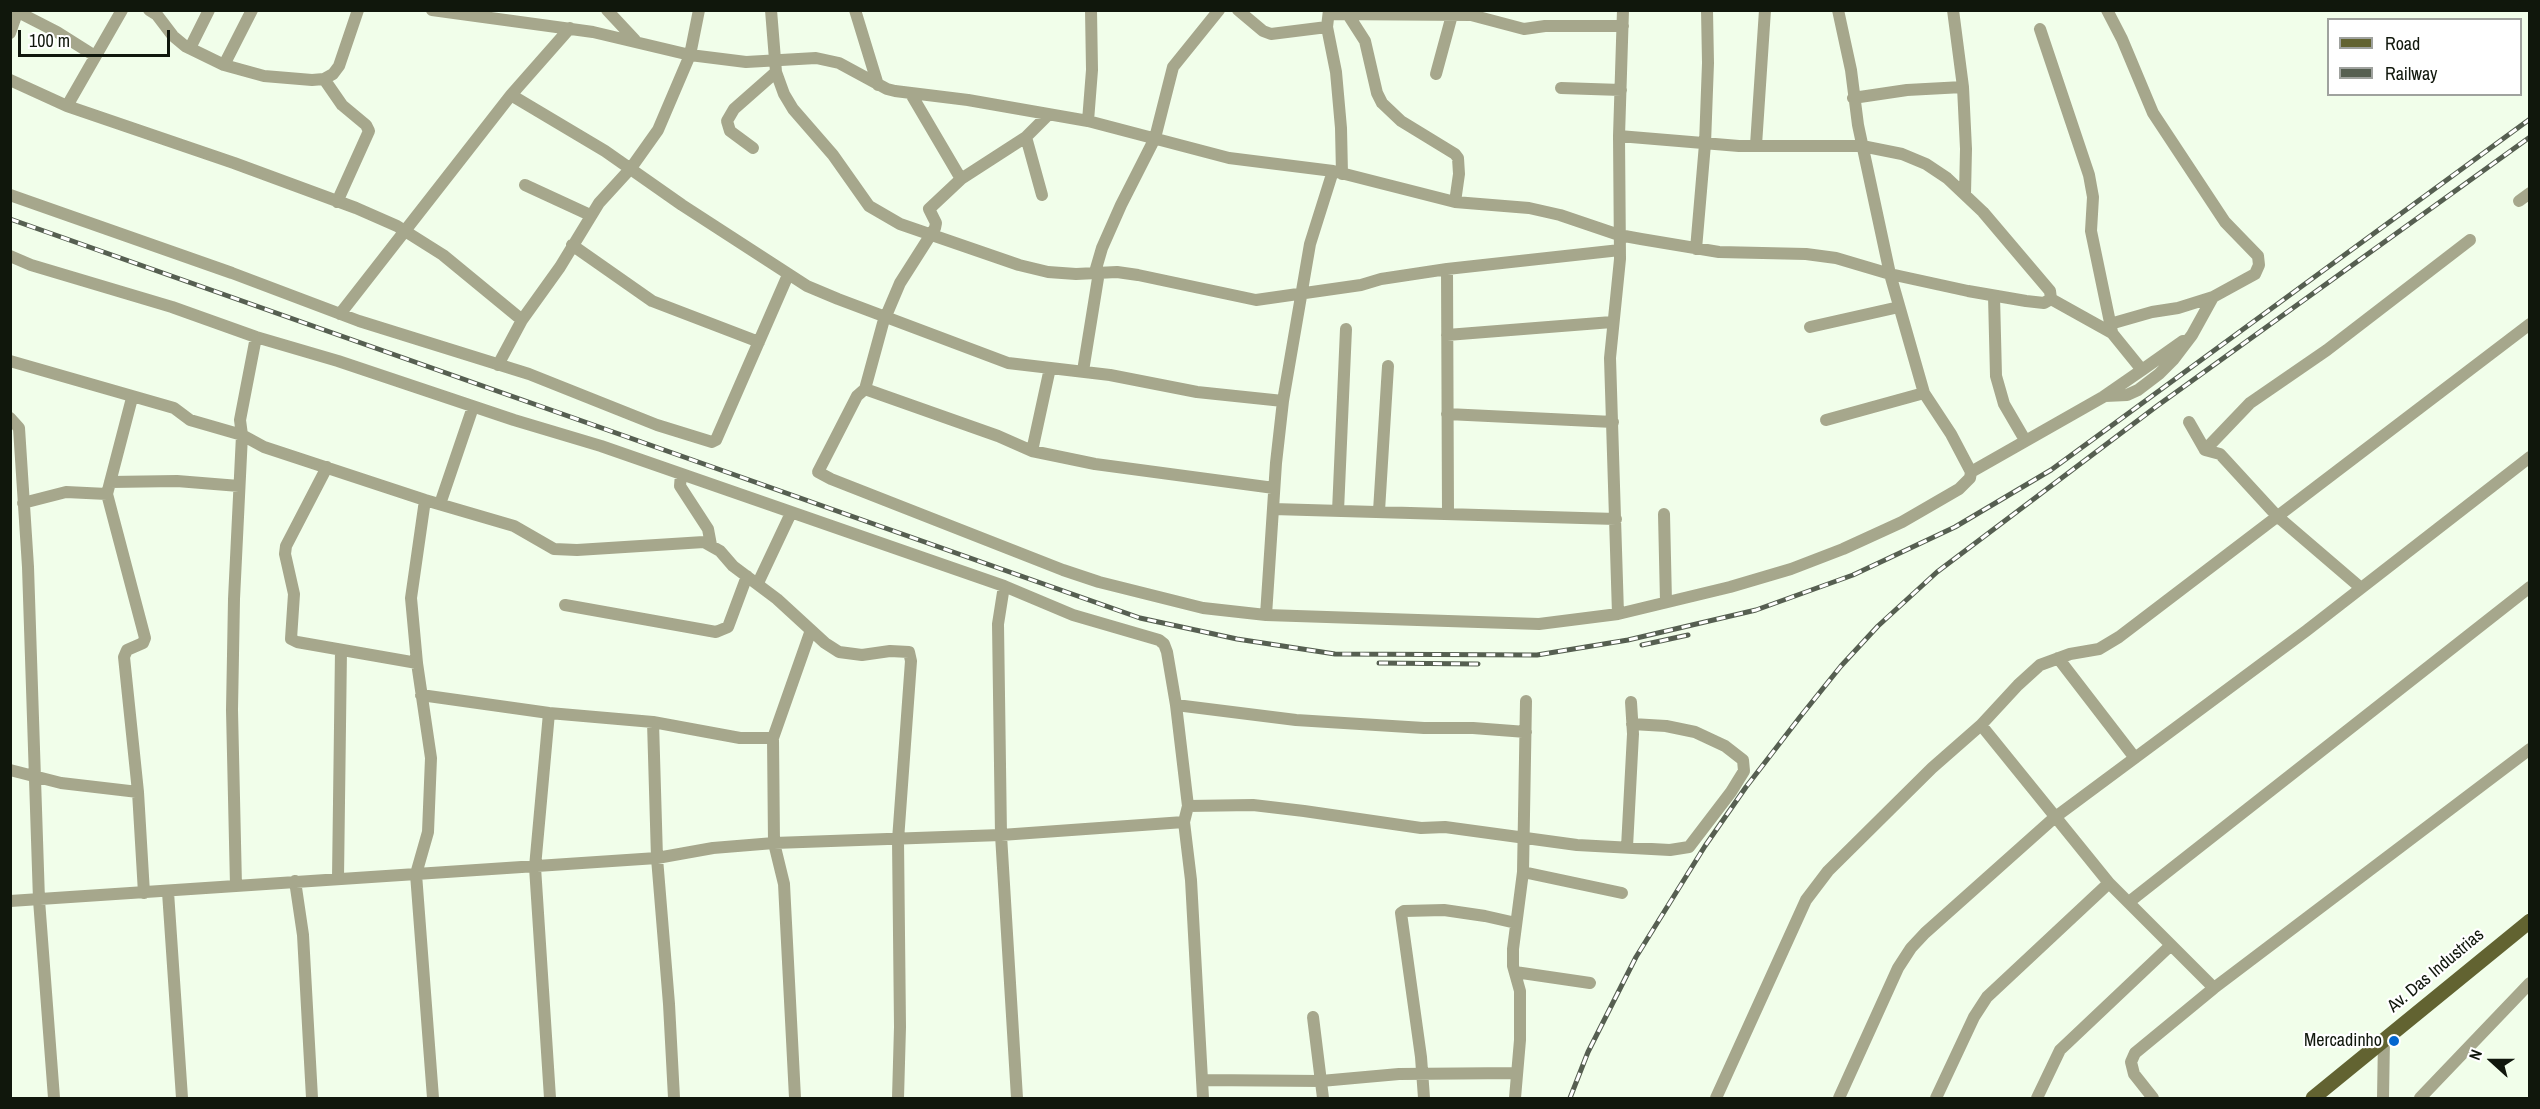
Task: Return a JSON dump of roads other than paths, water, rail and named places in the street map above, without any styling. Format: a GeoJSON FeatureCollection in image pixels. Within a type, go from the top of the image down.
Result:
{"type":"FeatureCollection","features":[{"type":"Feature","properties":{"kind":"main road","name":"Av. Das Industrias"},"geometry":{"type":"LineString","coordinates":[[2313,1098],[2529,921]]}},
{"type":"Feature","properties":{"kind":"street"},"geometry":{"type":"LineString","coordinates":[[67,106],[122,10]]}},
{"type":"Feature","properties":{"kind":"street"},"geometry":{"type":"LineString","coordinates":[[149,10],[157,15],[173,36],[190,48],[224,65],[264,76],[324,79],[333,74],[339,66],[358,10]]}},
{"type":"Feature","properties":{"kind":"street"},"geometry":{"type":"LineString","coordinates":[[190,48],[209,10]]}},
{"type":"Feature","properties":{"kind":"street"},"geometry":{"type":"LineString","coordinates":[[224,65],[252,10]]}},
{"type":"Feature","properties":{"kind":"street"},"geometry":{"type":"LineString","coordinates":[[432,10],[499,15],[636,41],[690,55],[776,66],[816,58],[839,63],[887,89],[968,100],[1088,121],[1229,158],[1337,172],[1455,202],[1550,212],[1619,235],[1696,249],[1806,254],[1836,258],[1890,274],[1994,296],[2044,303],[2051,299]]}},
{"type":"Feature","properties":{"kind":"street"},"geometry":{"type":"LineString","coordinates":[[607,10],[636,41]]}},
{"type":"Feature","properties":{"kind":"street"},"geometry":{"type":"LineString","coordinates":[[498,365],[522,320],[548,284],[590,215],[631,168],[658,130],[690,55],[699,10]]}},
{"type":"Feature","properties":{"kind":"street"},"geometry":{"type":"LineString","coordinates":[[771,10],[776,66],[783,94],[833,154],[869,206],[900,224],[1019,266],[1048,272],[1138,275],[1175,285],[1256,300],[1447,269],[1620,250]]}},
{"type":"Feature","properties":{"kind":"street"},"geometry":{"type":"LineString","coordinates":[[855,10],[878,85]]}},
{"type":"Feature","properties":{"kind":"street"},"geometry":{"type":"LineString","coordinates":[[1088,121],[1092,70],[1091,10]]}},
{"type":"Feature","properties":{"kind":"street"},"geometry":{"type":"LineString","coordinates":[[1083,371],[1102,248],[1155,138],[1173,67],[1219,10]]}},
{"type":"Feature","properties":{"kind":"street"},"geometry":{"type":"LineString","coordinates":[[1238,10],[1263,31],[1271,34],[1327,27]]}},
{"type":"Feature","properties":{"kind":"street"},"geometry":{"type":"LineString","coordinates":[[1618,614],[1610,358],[1620,250],[1619,136],[1623,10]]}},
{"type":"Feature","properties":{"kind":"street"},"geometry":{"type":"LineString","coordinates":[[1696,249],[1706,144],[1707,10]]}},
{"type":"Feature","properties":{"kind":"street"},"geometry":{"type":"LineString","coordinates":[[1756,145],[1765,10]]}},
{"type":"Feature","properties":{"kind":"street"},"geometry":{"type":"LineString","coordinates":[[1048,115],[1026,137],[962,179],[929,209],[936,223],[907,269],[885,318],[865,389],[857,396],[822,463],[818,472],[820,474],[1063,570],[1099,582],[1203,608],[1266,615],[1539,624],[1618,614],[1730,588],[1844,549],[1902,522],[1959,489],[1970,478],[1971,472],[1951,434],[1924,393],[1899,307],[1862,146],[1853,98],[1851,70],[1838,10]]}},
{"type":"Feature","properties":{"kind":"street"},"geometry":{"type":"LineString","coordinates":[[1953,10],[1963,87],[1966,149],[1965,194]]}},
{"type":"Feature","properties":{"kind":"street"},"geometry":{"type":"LineString","coordinates":[[2051,299],[2111,329],[2152,312],[2178,308],[2213,297],[2255,274],[2259,265],[2258,256],[2224,222],[2153,113],[2122,39],[2107,10]]}},
{"type":"Feature","properties":{"kind":"street"},"geometry":{"type":"LineString","coordinates":[[10,33],[18,11],[95,56]]}},
{"type":"Feature","properties":{"kind":"street"},"geometry":{"type":"LineString","coordinates":[[1266,615],[1274,489],[1283,401],[1310,244],[1337,172],[1339,98],[1327,27],[1329,12],[1471,15],[1524,29],[1545,26],[1623,26]]}},
{"type":"Feature","properties":{"kind":"street"},"geometry":{"type":"LineString","coordinates":[[1347,13],[1365,41],[1377,93],[1382,102],[1401,121],[1458,158],[1460,174],[1455,202]]}},
{"type":"Feature","properties":{"kind":"street"},"geometry":{"type":"LineString","coordinates":[[1436,75],[1452,15]]}},
{"type":"Feature","properties":{"kind":"street"},"geometry":{"type":"LineString","coordinates":[[340,314],[511,95],[570,28]]}},
{"type":"Feature","properties":{"kind":"street"},"geometry":{"type":"LineString","coordinates":[[2040,29],[2089,175],[2093,197],[2091,231],[2111,329],[2142,370]]}},
{"type":"Feature","properties":{"kind":"street"},"geometry":{"type":"LineString","coordinates":[[753,148],[730,131],[727,121],[734,110],[776,66]]}},
{"type":"Feature","properties":{"kind":"street"},"geometry":{"type":"LineString","coordinates":[[324,79],[342,105],[366,125],[369,131],[337,202]]}},
{"type":"Feature","properties":{"kind":"street"},"geometry":{"type":"LineString","coordinates":[[10,80],[67,106],[234,163],[404,230],[443,255],[522,320]]}},
{"type":"Feature","properties":{"kind":"street"},"geometry":{"type":"LineString","coordinates":[[1853,98],[1907,90],[1963,87]]}},
{"type":"Feature","properties":{"kind":"street"},"geometry":{"type":"LineString","coordinates":[[1561,88],[1621,90]]}},
{"type":"Feature","properties":{"kind":"street"},"geometry":{"type":"LineString","coordinates":[[911,94],[962,179]]}},
{"type":"Feature","properties":{"kind":"street"},"geometry":{"type":"LineString","coordinates":[[511,95],[631,168],[682,205],[788,275],[807,286],[885,318],[1008,363],[1083,371],[1197,392],[1283,401]]}},
{"type":"Feature","properties":{"kind":"street"},"geometry":{"type":"LineString","coordinates":[[1619,136],[1706,144],[1862,146],[1902,154],[1926,164],[1965,194],[2018,250],[2050,291],[2051,299]]}},
{"type":"Feature","properties":{"kind":"street"},"geometry":{"type":"LineString","coordinates":[[1026,137],[1042,195]]}},
{"type":"Feature","properties":{"kind":"street"},"geometry":{"type":"LineString","coordinates":[[525,185],[590,215]]}},
{"type":"Feature","properties":{"kind":"street"},"geometry":{"type":"LineString","coordinates":[[10,195],[222,269],[340,314],[529,375],[657,425],[714,442],[788,275]]}},
{"type":"Feature","properties":{"kind":"street"},"geometry":{"type":"LineString","coordinates":[[2205,450],[2250,403],[2327,350],[2470,240]]}},
{"type":"Feature","properties":{"kind":"street"},"geometry":{"type":"LineString","coordinates":[[572,245],[651,301],[759,342]]}},
{"type":"Feature","properties":{"kind":"street"},"geometry":{"type":"LineString","coordinates":[[10,256],[31,265],[172,307],[256,337],[338,361],[681,474],[1004,586],[1073,615],[1160,640],[1167,652],[1176,705],[1188,806],[1184,822],[1191,880],[1203,1098]]}},
{"type":"Feature","properties":{"kind":"street"},"geometry":{"type":"LineString","coordinates":[[1447,269],[1448,514]]}},
{"type":"Feature","properties":{"kind":"street"},"geometry":{"type":"LineString","coordinates":[[1994,296],[1996,376],[2004,404],[2025,440]]}},
{"type":"Feature","properties":{"kind":"street"},"geometry":{"type":"LineString","coordinates":[[2103,397],[2138,390],[2173,360],[2192,335],[2213,297]]}},
{"type":"Feature","properties":{"kind":"street"},"geometry":{"type":"LineString","coordinates":[[1810,327],[1899,307]]}},
{"type":"Feature","properties":{"kind":"street"},"geometry":{"type":"LineString","coordinates":[[1446,335],[1612,321]]}},
{"type":"Feature","properties":{"kind":"street"},"geometry":{"type":"LineString","coordinates":[[1716,1098],[1806,900],[1836,863],[1932,768],[1982,725],[2040,665],[2058,658],[2100,649],[2119,637],[2529,324]]}},
{"type":"Feature","properties":{"kind":"street"},"geometry":{"type":"LineString","coordinates":[[1338,511],[1346,329]]}},
{"type":"Feature","properties":{"kind":"street"},"geometry":{"type":"LineString","coordinates":[[1971,472],[2103,397],[2192,335]]}},
{"type":"Feature","properties":{"kind":"street"},"geometry":{"type":"LineString","coordinates":[[237,886],[232,710],[234,599],[242,435],[240,420],[256,337]]}},
{"type":"Feature","properties":{"kind":"street"},"geometry":{"type":"LineString","coordinates":[[10,361],[132,398],[174,408],[190,420],[242,435],[264,447],[425,500],[514,526],[554,549],[577,550],[705,542],[839,651],[852,655],[903,651],[911,655],[898,840],[900,1027],[898,1098]]}},
{"type":"Feature","properties":{"kind":"street"},"geometry":{"type":"LineString","coordinates":[[1379,511],[1388,366]]}},
{"type":"Feature","properties":{"kind":"street"},"geometry":{"type":"LineString","coordinates":[[1032,451],[1050,368]]}},
{"type":"Feature","properties":{"kind":"street"},"geometry":{"type":"LineString","coordinates":[[865,389],[998,436],[1032,451],[1095,464],[1274,489]]}},
{"type":"Feature","properties":{"kind":"street"},"geometry":{"type":"LineString","coordinates":[[1826,420],[1924,393]]}},
{"type":"Feature","properties":{"kind":"street"},"geometry":{"type":"LineString","coordinates":[[132,398],[109,488],[145,638],[143,644],[127,650],[124,657],[138,792],[144,893]]}},
{"type":"Feature","properties":{"kind":"street"},"geometry":{"type":"LineString","coordinates":[[440,504],[472,406]]}},
{"type":"Feature","properties":{"kind":"street"},"geometry":{"type":"LineString","coordinates":[[1447,414],[1613,422]]}},
{"type":"Feature","properties":{"kind":"street"},"geometry":{"type":"LineString","coordinates":[[10,418],[19,428],[37,778],[39,900],[54,1098]]}},
{"type":"Feature","properties":{"kind":"street"},"geometry":{"type":"LineString","coordinates":[[2189,422],[2205,450],[2220,454],[2277,516],[2361,588]]}},
{"type":"Feature","properties":{"kind":"street"},"geometry":{"type":"LineString","coordinates":[[1839,1098],[1898,968],[1911,948],[2054,818],[2361,588],[2529,457]]}},
{"type":"Feature","properties":{"kind":"street"},"geometry":{"type":"LineString","coordinates":[[327,467],[286,546],[285,554],[294,594],[291,639],[297,642],[417,663]]}},
{"type":"Feature","properties":{"kind":"street"},"geometry":{"type":"LineString","coordinates":[[681,474],[680,486],[708,530],[711,545]]}},
{"type":"Feature","properties":{"kind":"street"},"geometry":{"type":"LineString","coordinates":[[23,503],[66,492],[177,481],[239,486]]}},
{"type":"Feature","properties":{"kind":"street"},"geometry":{"type":"LineString","coordinates":[[425,500],[411,598],[417,663],[431,758],[428,832],[416,874],[433,1098]]}},
{"type":"Feature","properties":{"kind":"street"},"geometry":{"type":"LineString","coordinates":[[1273,509],[1616,519]]}},
{"type":"Feature","properties":{"kind":"street"},"geometry":{"type":"LineString","coordinates":[[758,583],[791,513]]}},
{"type":"Feature","properties":{"kind":"street"},"geometry":{"type":"LineString","coordinates":[[1664,514],[1666,602]]}},
{"type":"Feature","properties":{"kind":"street"},"geometry":{"type":"LineString","coordinates":[[565,606],[716,632],[728,627],[747,576]]}},
{"type":"Feature","properties":{"kind":"street"},"geometry":{"type":"LineString","coordinates":[[1004,586],[998,624],[1002,835],[1017,1098]]}},
{"type":"Feature","properties":{"kind":"street"},"geometry":{"type":"LineString","coordinates":[[2129,902],[2529,587]]}},
{"type":"Feature","properties":{"kind":"street"},"geometry":{"type":"LineString","coordinates":[[795,1098],[784,884],[774,843],[773,738],[811,630]]}},
{"type":"Feature","properties":{"kind":"street"},"geometry":{"type":"LineString","coordinates":[[338,878],[341,650]]}},
{"type":"Feature","properties":{"kind":"street"},"geometry":{"type":"LineString","coordinates":[[2058,658],[2135,758]]}},
{"type":"Feature","properties":{"kind":"street"},"geometry":{"type":"LineString","coordinates":[[421,695],[549,713],[653,722],[740,738],[773,738]]}},
{"type":"Feature","properties":{"kind":"street"},"geometry":{"type":"LineString","coordinates":[[1515,1098],[1520,991],[1515,972],[1513,949],[1523,872],[1526,701]]}},
{"type":"Feature","properties":{"kind":"street"},"geometry":{"type":"LineString","coordinates":[[1627,848],[1631,702]]}},
{"type":"Feature","properties":{"kind":"street"},"geometry":{"type":"LineString","coordinates":[[1176,705],[1296,720],[1526,732]]}},
{"type":"Feature","properties":{"kind":"street"},"geometry":{"type":"LineString","coordinates":[[549,713],[535,867],[550,1098]]}},
{"type":"Feature","properties":{"kind":"street"},"geometry":{"type":"LineString","coordinates":[[653,722],[657,858],[674,1098]]}},
{"type":"Feature","properties":{"kind":"street"},"geometry":{"type":"LineString","coordinates":[[1188,806],[1263,806],[1421,828],[1445,827],[1577,845],[1689,848],[1731,792],[1744,768],[1740,756],[1695,732],[1666,726],[1632,724]]}},
{"type":"Feature","properties":{"kind":"street"},"geometry":{"type":"LineString","coordinates":[[1982,725],[2054,818],[2109,883],[2214,988]]}},
{"type":"Feature","properties":{"kind":"street"},"geometry":{"type":"LineString","coordinates":[[2153,1098],[2134,1074],[2131,1062],[2135,1053],[2214,988],[2529,749]]}},
{"type":"Feature","properties":{"kind":"street"},"geometry":{"type":"LineString","coordinates":[[10,770],[80,786],[138,792]]}},
{"type":"Feature","properties":{"kind":"street"},"geometry":{"type":"LineString","coordinates":[[10,901],[657,858],[713,848],[774,843],[1002,835],[1184,822]]}},
{"type":"Feature","properties":{"kind":"street"},"geometry":{"type":"LineString","coordinates":[[1523,872],[1622,893]]}},
{"type":"Feature","properties":{"kind":"street"},"geometry":{"type":"LineString","coordinates":[[296,881],[303,935],[312,1098]]}},
{"type":"Feature","properties":{"kind":"street"},"geometry":{"type":"LineString","coordinates":[[1936,1098],[1974,1017],[1987,997],[2109,883]]}},
{"type":"Feature","properties":{"kind":"street"},"geometry":{"type":"LineString","coordinates":[[168,892],[182,1098]]}},
{"type":"Feature","properties":{"kind":"street"},"geometry":{"type":"LineString","coordinates":[[1424,1098],[1401,913],[1404,910],[1443,910],[1516,923]]}},
{"type":"Feature","properties":{"kind":"street"},"geometry":{"type":"LineString","coordinates":[[2037,1098],[2060,1050],[2170,946]]}},
{"type":"Feature","properties":{"kind":"street"},"geometry":{"type":"LineString","coordinates":[[1515,972],[1590,983]]}},
{"type":"Feature","properties":{"kind":"street"},"geometry":{"type":"LineString","coordinates":[[2420,1098],[2529,982]]}},
{"type":"Feature","properties":{"kind":"street"},"geometry":{"type":"LineString","coordinates":[[1313,1017],[1323,1098]]}},
{"type":"Feature","properties":{"kind":"street"},"geometry":{"type":"LineString","coordinates":[[2383,1098],[2384,1039]]}},
{"type":"Feature","properties":{"kind":"street"},"geometry":{"type":"LineString","coordinates":[[1202,1080],[1322,1081],[1422,1074],[1517,1072]]}},
{"type":"Feature","properties":{"kind":"railway"},"geometry":{"type":"LineString","coordinates":[[10,219],[1140,618],[1237,639],[1335,654],[1537,655],[1628,640],[1756,610],[1853,575],[1955,527],[2051,470],[2530,119]]}},
{"type":"Feature","properties":{"kind":"railway"},"geometry":{"type":"LineString","coordinates":[[1570,1098],[1588,1052],[1636,957],[1705,846],[1746,787],[1800,717],[1841,666],[1878,626],[1937,572],[2157,406],[2530,137]]}},
{"type":"Feature","properties":{"kind":"railway"},"geometry":{"type":"LineString","coordinates":[[1642,645],[1688,635]]}},
{"type":"Feature","properties":{"kind":"railway"},"geometry":{"type":"LineString","coordinates":[[1379,663],[1478,664]]}},
{"type":"Feature","properties":{"kind":"place","name":"Mercadinho"},"geometry":{"type":"Point","coordinates":[2394,1041]}}]}
